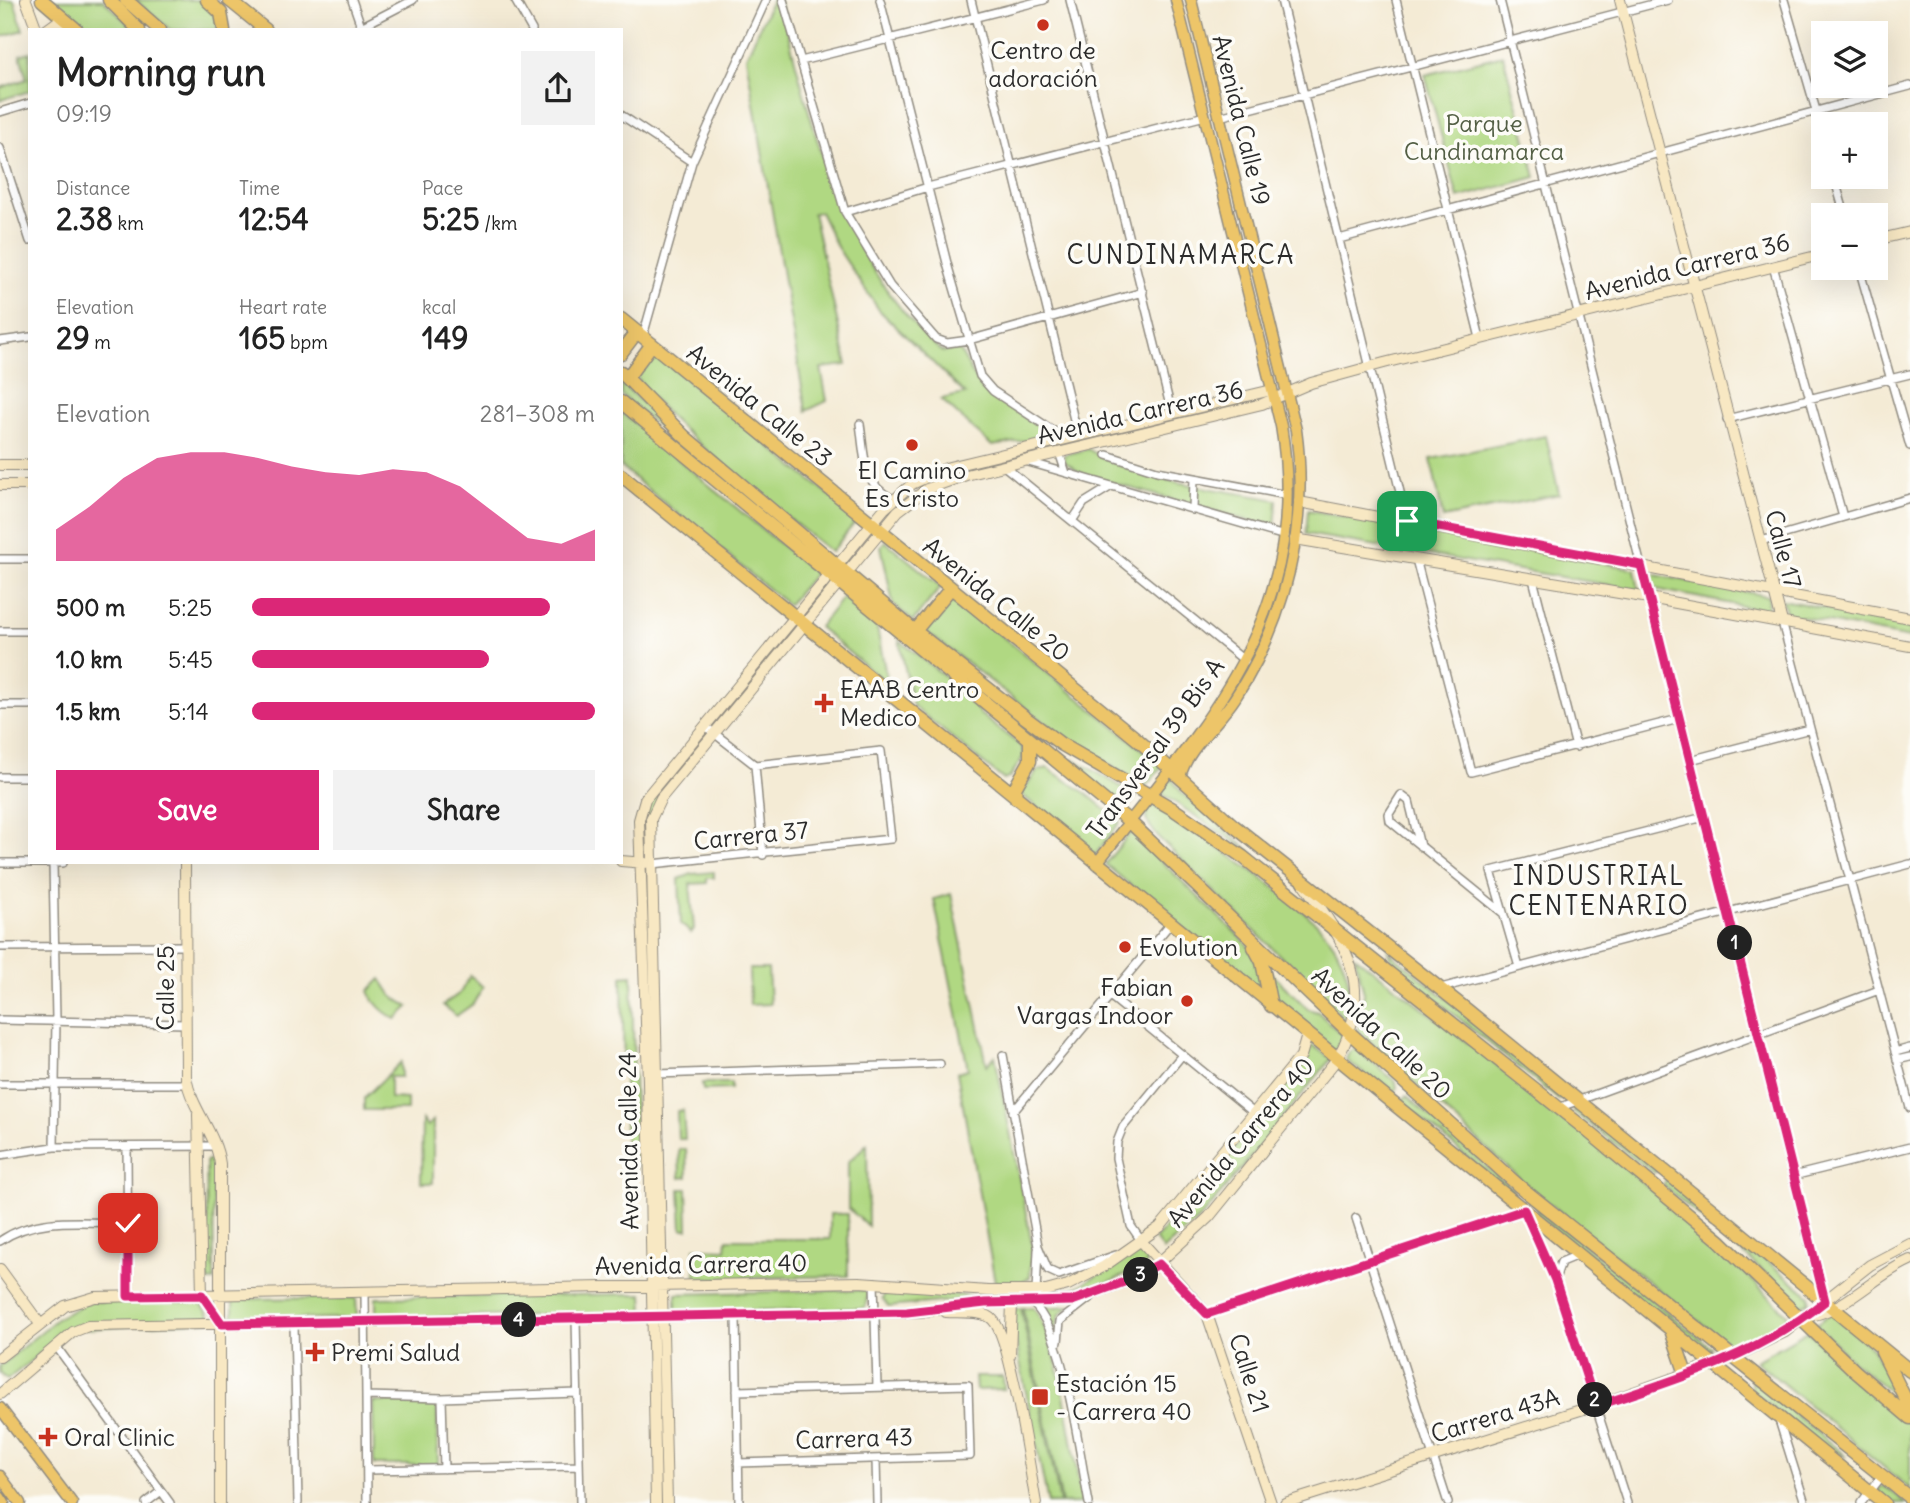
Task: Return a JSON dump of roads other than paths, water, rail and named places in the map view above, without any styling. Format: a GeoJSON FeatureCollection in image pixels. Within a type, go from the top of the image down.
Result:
{"type":"FeatureCollection","features":[{"type":"Feature","properties":{"kind":"highway"},"geometry":{"type":"LineString","coordinates":[[42,0],[72,26]]}},
{"type":"Feature","properties":{"kind":"highway"},"geometry":{"type":"LineString","coordinates":[[109,0],[137,28]]}},
{"type":"Feature","properties":{"kind":"highway"},"geometry":{"type":"LineString","coordinates":[[126,0],[158,28]]}},
{"type":"Feature","properties":{"kind":"highway"},"geometry":{"type":"LineString","coordinates":[[206,0],[221,13],[224,28]]}},
{"type":"Feature","properties":{"kind":"highway"},"geometry":{"type":"LineString","coordinates":[[228,0],[249,28]]}},
{"type":"Feature","properties":{"kind":"highway"},"geometry":{"type":"LineString","coordinates":[[228,0],[263,28]]}},
{"type":"Feature","properties":{"kind":"highway","name":"Avenida Calle 23"},"geometry":{"type":"LineString","coordinates":[[623,321],[876,527]]}},
{"type":"Feature","properties":{"kind":"highway"},"geometry":{"type":"LineString","coordinates":[[623,352],[644,337]]}},
{"type":"Feature","properties":{"kind":"highway"},"geometry":{"type":"LineString","coordinates":[[644,337],[624,375],[684,436],[838,574]]}},
{"type":"Feature","properties":{"kind":"highway"},"geometry":{"type":"LineString","coordinates":[[623,404],[838,574]]}},
{"type":"Feature","properties":{"kind":"highway"},"geometry":{"type":"LineString","coordinates":[[623,477],[800,620]]}},
{"type":"Feature","properties":{"kind":"highway","name":"Avenida Calle 20"},"geometry":{"type":"LineString","coordinates":[[876,527],[1170,768],[1298,877],[1910,1371]]}},
{"type":"Feature","properties":{"kind":"highway","name":"Avenida Calle 20"},"geometry":{"type":"LineString","coordinates":[[838,574],[1061,744],[1149,795],[1243,857],[1644,1177],[1740,1259],[1804,1318],[1862,1378],[1910,1418]]}},
{"type":"Feature","properties":{"kind":"highway","name":"Avenida Calle 20"},"geometry":{"type":"LineString","coordinates":[[838,574],[1030,740],[1129,821],[1351,1034],[1534,1199],[1910,1498]]}},
{"type":"Feature","properties":{"kind":"highway"},"geometry":{"type":"LineString","coordinates":[[915,631],[951,588]]}},
{"type":"Feature","properties":{"kind":"highway","name":"Avenida Calle 20"},"geometry":{"type":"LineString","coordinates":[[800,620],[1096,864],[1884,1503]]}},
{"type":"Feature","properties":{"kind":"highway"},"geometry":{"type":"LineString","coordinates":[[1016,798],[1015,788],[1031,761],[1030,740]]}},
{"type":"Feature","properties":{"kind":"highway"},"geometry":{"type":"LineString","coordinates":[[1243,857],[1298,877]]}},
{"type":"Feature","properties":{"kind":"highway"},"geometry":{"type":"LineString","coordinates":[[1247,934],[1262,962],[1272,1006]]}},
{"type":"Feature","properties":{"kind":"highway"},"geometry":{"type":"LineString","coordinates":[[1383,943],[1383,969]]}},
{"type":"Feature","properties":{"kind":"highway"},"geometry":{"type":"LineString","coordinates":[[1393,1104],[1407,1085]]}},
{"type":"Feature","properties":{"kind":"highway"},"geometry":{"type":"LineString","coordinates":[[1644,1177],[1665,1173]]}},
{"type":"Feature","properties":{"kind":"highway"},"geometry":{"type":"LineString","coordinates":[[1671,1330],[1686,1374]]}},
{"type":"Feature","properties":{"kind":"highway"},"geometry":{"type":"LineString","coordinates":[[1879,1345],[1910,1408]]}},
{"type":"Feature","properties":{"kind":"highway"},"geometry":{"type":"LineString","coordinates":[[1747,1368],[1750,1393]]}},
{"type":"Feature","properties":{"kind":"highway"},"geometry":{"type":"LineString","coordinates":[[1824,1454],[1870,1466]]}},
{"type":"Feature","properties":{"kind":"main road"},"geometry":{"type":"LineString","coordinates":[[26,0],[36,28]]}},
{"type":"Feature","properties":{"kind":"main road","name":"Avenida Calle 19"},"geometry":{"type":"LineString","coordinates":[[1176,0],[1274,395],[1284,445],[1290,538]]}},
{"type":"Feature","properties":{"kind":"main road","name":"Avenida Calle 19"},"geometry":{"type":"LineString","coordinates":[[1191,0],[1297,440],[1299,502],[1290,538]]}},
{"type":"Feature","properties":{"kind":"main road","name":"Calle 17"},"geometry":{"type":"LineString","coordinates":[[1620,0],[1782,622]]}},
{"type":"Feature","properties":{"kind":"main road"},"geometry":{"type":"LineString","coordinates":[[49,28],[57,22],[72,26]]}},
{"type":"Feature","properties":{"kind":"main road"},"geometry":{"type":"LineString","coordinates":[[1888,237],[1910,232]]}},
{"type":"Feature","properties":{"kind":"main road","name":"Avenida Carrera 36"},"geometry":{"type":"LineString","coordinates":[[641,862],[640,807],[705,726],[838,574],[876,527],[893,499],[912,484],[936,472],[1066,439],[1172,414],[1287,393],[1311,383],[1480,338],[1811,257]]}},
{"type":"Feature","properties":{"kind":"main road","name":"Avenida Carrera 36"},"geometry":{"type":"LineString","coordinates":[[876,527],[927,489],[1274,395]]}},
{"type":"Feature","properties":{"kind":"main road"},"geometry":{"type":"LineString","coordinates":[[1064,451],[1066,439]]}},
{"type":"Feature","properties":{"kind":"main road"},"geometry":{"type":"LineString","coordinates":[[0,465],[28,465]]}},
{"type":"Feature","properties":{"kind":"main road"},"geometry":{"type":"LineString","coordinates":[[0,485],[28,485]]}},
{"type":"Feature","properties":{"kind":"main road"},"geometry":{"type":"LineString","coordinates":[[1299,502],[1910,618]]}},
{"type":"Feature","properties":{"kind":"main road"},"geometry":{"type":"LineString","coordinates":[[1290,538],[1649,598],[1910,646]]}},
{"type":"Feature","properties":{"kind":"main road","name":"Transversal 39 Bis A"},"geometry":{"type":"LineString","coordinates":[[1096,864],[1226,693],[1245,661],[1268,610],[1290,538]]}},
{"type":"Feature","properties":{"kind":"main road","name":"Transversal 39 Bis A"},"geometry":{"type":"LineString","coordinates":[[1180,777],[1185,764],[1234,701],[1267,640],[1282,597],[1290,538]]}},
{"type":"Feature","properties":{"kind":"main road","name":"Avenida Carrera 36"},"geometry":{"type":"LineString","coordinates":[[652,864],[651,820],[655,806],[715,734],[800,620]]}},
{"type":"Feature","properties":{"kind":"main road","name":"Carrera 37"},"geometry":{"type":"LineString","coordinates":[[623,861],[652,864]]}},
{"type":"Feature","properties":{"kind":"main road","name":"Avenida Calle 24"},"geometry":{"type":"LineString","coordinates":[[641,862],[656,1503]]}},
{"type":"Feature","properties":{"kind":"main road","name":"Calle 25"},"geometry":{"type":"LineString","coordinates":[[185,864],[187,1084],[216,1146],[220,1164],[220,1503]]}},
{"type":"Feature","properties":{"kind":"main road","name":"Avenida Calle 24"},"geometry":{"type":"LineString","coordinates":[[652,864],[667,1503]]}},
{"type":"Feature","properties":{"kind":"main road","name":"Avenida Carrera 40"},"geometry":{"type":"LineString","coordinates":[[0,1394],[56,1346],[88,1326],[932,1311],[985,1303],[1072,1301],[1133,1279],[1159,1264],[1209,1217],[1337,1059],[1351,1034],[1356,1009],[1355,977],[1350,960],[1334,930],[1298,877]]}},
{"type":"Feature","properties":{"kind":"main road","name":"Avenida Carrera 40"},"geometry":{"type":"LineString","coordinates":[[0,1357],[40,1324],[78,1300],[128,1296],[874,1282],[1036,1292],[1082,1279],[1138,1244],[1185,1199],[1301,1056],[1307,1035]]}},
{"type":"Feature","properties":{"kind":"main road","name":"Calle 25"},"geometry":{"type":"LineString","coordinates":[[198,1112],[202,1295]]}},
{"type":"Feature","properties":{"kind":"main road","name":"Calle 21"},"geometry":{"type":"LineString","coordinates":[[1138,1244],[1207,1314],[1271,1503]]}},
{"type":"Feature","properties":{"kind":"main road"},"geometry":{"type":"LineString","coordinates":[[1825,1301],[1870,1265],[1910,1244]]}},
{"type":"Feature","properties":{"kind":"main road"},"geometry":{"type":"LineString","coordinates":[[1804,1318],[1835,1310],[1878,1278],[1910,1261]]}},
{"type":"Feature","properties":{"kind":"main road"},"geometry":{"type":"LineString","coordinates":[[0,1269],[40,1324]]}},
{"type":"Feature","properties":{"kind":"main road"},"geometry":{"type":"LineString","coordinates":[[202,1295],[222,1324]]}},
{"type":"Feature","properties":{"kind":"main road","name":"Carrera 43A"},"geometry":{"type":"LineString","coordinates":[[1285,1503],[1596,1406],[1733,1357],[1778,1336],[1825,1301]]}},
{"type":"Feature","properties":{"kind":"main road"},"geometry":{"type":"LineString","coordinates":[[1009,1364],[1012,1303]]}},
{"type":"Feature","properties":{"kind":"main road"},"geometry":{"type":"LineString","coordinates":[[932,1311],[992,1318],[1009,1364],[1036,1503]]}},
{"type":"Feature","properties":{"kind":"main road"},"geometry":{"type":"LineString","coordinates":[[0,1408],[71,1502]]}},
{"type":"Feature","properties":{"kind":"main road"},"geometry":{"type":"LineString","coordinates":[[0,1476],[20,1503]]}},
{"type":"Feature","properties":{"kind":"main road"},"geometry":{"type":"LineString","coordinates":[[0,1497],[4,1503]]}},
{"type":"Feature","properties":{"kind":"street"},"geometry":{"type":"LineString","coordinates":[[352,0],[358,28],[413,0]]}},
{"type":"Feature","properties":{"kind":"street"},"geometry":{"type":"LineString","coordinates":[[514,0],[531,28]]}},
{"type":"Feature","properties":{"kind":"street"},"geometry":{"type":"LineString","coordinates":[[644,337],[692,162],[766,0]]}},
{"type":"Feature","properties":{"kind":"street"},"geometry":{"type":"LineString","coordinates":[[783,0],[845,212],[890,286],[936,339],[947,343],[969,340],[1143,292]]}},
{"type":"Feature","properties":{"kind":"street"},"geometry":{"type":"LineString","coordinates":[[880,0],[980,376],[993,391],[1066,439]]}},
{"type":"Feature","properties":{"kind":"street"},"geometry":{"type":"LineString","coordinates":[[971,0],[1079,436]]}},
{"type":"Feature","properties":{"kind":"street"},"geometry":{"type":"LineString","coordinates":[[801,61],[1044,0]]}},
{"type":"Feature","properties":{"kind":"street"},"geometry":{"type":"LineString","coordinates":[[1070,0],[1172,414]]}},
{"type":"Feature","properties":{"kind":"street"},"geometry":{"type":"LineString","coordinates":[[1281,0],[1407,521]]}},
{"type":"Feature","properties":{"kind":"street"},"geometry":{"type":"LineString","coordinates":[[1396,0],[1480,338]]}},
{"type":"Feature","properties":{"kind":"street"},"geometry":{"type":"LineString","coordinates":[[1500,0],[1825,1301]]}},
{"type":"Feature","properties":{"kind":"street"},"geometry":{"type":"LineString","coordinates":[[1219,117],[1668,0]]}},
{"type":"Feature","properties":{"kind":"street"},"geometry":{"type":"LineString","coordinates":[[1784,0],[1816,112],[1910,86]]}},
{"type":"Feature","properties":{"kind":"street"},"geometry":{"type":"LineString","coordinates":[[0,112],[28,104]]}},
{"type":"Feature","properties":{"kind":"street"},"geometry":{"type":"LineString","coordinates":[[1339,239],[1811,113]]}},
{"type":"Feature","properties":{"kind":"street"},"geometry":{"type":"LineString","coordinates":[[623,116],[692,162]]}},
{"type":"Feature","properties":{"kind":"street"},"geometry":{"type":"LineString","coordinates":[[845,212],[928,187],[1205,116]]}},
{"type":"Feature","properties":{"kind":"street"},"geometry":{"type":"LineString","coordinates":[[0,148],[28,235]]}},
{"type":"Feature","properties":{"kind":"street"},"geometry":{"type":"LineString","coordinates":[[1773,266],[1843,517]]}},
{"type":"Feature","properties":{"kind":"street"},"geometry":{"type":"LineString","coordinates":[[1863,280],[1910,446]]}},
{"type":"Feature","properties":{"kind":"street"},"geometry":{"type":"LineString","coordinates":[[0,341],[28,337]]}},
{"type":"Feature","properties":{"kind":"street"},"geometry":{"type":"LineString","coordinates":[[1727,419],[1910,374]]}},
{"type":"Feature","properties":{"kind":"street"},"geometry":{"type":"LineString","coordinates":[[860,424],[871,482],[878,492],[893,499]]}},
{"type":"Feature","properties":{"kind":"street"},"geometry":{"type":"LineString","coordinates":[[1064,451],[1066,474]]}},
{"type":"Feature","properties":{"kind":"street"},"geometry":{"type":"LineString","coordinates":[[1107,455],[1127,464],[1287,495]]}},
{"type":"Feature","properties":{"kind":"street"},"geometry":{"type":"LineString","coordinates":[[1024,461],[1290,538]]}},
{"type":"Feature","properties":{"kind":"street"},"geometry":{"type":"LineString","coordinates":[[1004,466],[1245,661]]}},
{"type":"Feature","properties":{"kind":"street"},"geometry":{"type":"LineString","coordinates":[[1193,510],[1194,478]]}},
{"type":"Feature","properties":{"kind":"street"},"geometry":{"type":"LineString","coordinates":[[1072,521],[1084,503],[1110,486]]}},
{"type":"Feature","properties":{"kind":"street"},"geometry":{"type":"LineString","coordinates":[[1761,541],[1910,498]]}},
{"type":"Feature","properties":{"kind":"street"},"geometry":{"type":"LineString","coordinates":[[0,559],[28,559]]}},
{"type":"Feature","properties":{"kind":"street"},"geometry":{"type":"LineString","coordinates":[[1416,559],[1471,772],[1679,719]]}},
{"type":"Feature","properties":{"kind":"street"},"geometry":{"type":"LineString","coordinates":[[1533,579],[1576,747]]}},
{"type":"Feature","properties":{"kind":"street","name":"Calle 17"},"geometry":{"type":"LineString","coordinates":[[1782,622],[1910,1108]]}},
{"type":"Feature","properties":{"kind":"street"},"geometry":{"type":"LineString","coordinates":[[0,631],[28,631]]}},
{"type":"Feature","properties":{"kind":"street"},"geometry":{"type":"LineString","coordinates":[[0,705],[28,705]]}},
{"type":"Feature","properties":{"kind":"street"},"geometry":{"type":"LineString","coordinates":[[705,726],[754,765],[763,855]]}},
{"type":"Feature","properties":{"kind":"street"},"geometry":{"type":"LineString","coordinates":[[1690,760],[1810,729]]}},
{"type":"Feature","properties":{"kind":"street","name":"Carrera 37"},"geometry":{"type":"LineString","coordinates":[[652,864],[886,841],[893,833],[883,756],[875,750],[754,765]]}},
{"type":"Feature","properties":{"kind":"street"},"geometry":{"type":"LineString","coordinates":[[0,777],[28,777]]}},
{"type":"Feature","properties":{"kind":"street"},"geometry":{"type":"LineString","coordinates":[[1420,846],[1409,801],[1401,795],[1388,817],[1420,846],[1503,913]]}},
{"type":"Feature","properties":{"kind":"street"},"geometry":{"type":"LineString","coordinates":[[1518,967],[1491,871],[1704,817]]}},
{"type":"Feature","properties":{"kind":"street"},"geometry":{"type":"LineString","coordinates":[[0,863],[28,863]]}},
{"type":"Feature","properties":{"kind":"street"},"geometry":{"type":"LineString","coordinates":[[53,864],[56,1020],[54,1147]]}},
{"type":"Feature","properties":{"kind":"street"},"geometry":{"type":"LineString","coordinates":[[1440,989],[1910,864]]}},
{"type":"Feature","properties":{"kind":"street"},"geometry":{"type":"LineString","coordinates":[[1013,1112],[1170,924]]}},
{"type":"Feature","properties":{"kind":"street"},"geometry":{"type":"LineString","coordinates":[[0,947],[185,946]]}},
{"type":"Feature","properties":{"kind":"street"},"geometry":{"type":"LineString","coordinates":[[1559,1108],[1879,990]]}},
{"type":"Feature","properties":{"kind":"street"},"geometry":{"type":"LineString","coordinates":[[1110,996],[1254,1113]]}},
{"type":"Feature","properties":{"kind":"street"},"geometry":{"type":"LineString","coordinates":[[0,1020],[186,1024]]}},
{"type":"Feature","properties":{"kind":"street"},"geometry":{"type":"LineString","coordinates":[[1895,1052],[1910,1048]]}},
{"type":"Feature","properties":{"kind":"street"},"geometry":{"type":"LineString","coordinates":[[1003,1055],[1038,1246],[1048,1270],[1059,1275],[1138,1244]]}},
{"type":"Feature","properties":{"kind":"street","name":"Calle 21"},"geometry":{"type":"LineString","coordinates":[[1138,1244],[1131,1226],[1116,1157],[1117,1142],[1123,1127],[1182,1055]]}},
{"type":"Feature","properties":{"kind":"street"},"geometry":{"type":"LineString","coordinates":[[1898,1060],[1910,1057]]}},
{"type":"Feature","properties":{"kind":"street"},"geometry":{"type":"LineString","coordinates":[[657,1074],[940,1064]]}},
{"type":"Feature","properties":{"kind":"street"},"geometry":{"type":"LineString","coordinates":[[0,1084],[187,1084]]}},
{"type":"Feature","properties":{"kind":"street"},"geometry":{"type":"LineString","coordinates":[[0,1155],[54,1147],[216,1146]]}},
{"type":"Feature","properties":{"kind":"street"},"geometry":{"type":"LineString","coordinates":[[127,1147],[128,1296]]}},
{"type":"Feature","properties":{"kind":"street"},"geometry":{"type":"LineString","coordinates":[[1793,1176],[1910,1147]]}},
{"type":"Feature","properties":{"kind":"street"},"geometry":{"type":"LineString","coordinates":[[1207,1314],[1524,1210],[1534,1199]]}},
{"type":"Feature","properties":{"kind":"street"},"geometry":{"type":"LineString","coordinates":[[1524,1210],[1555,1280],[1627,1503]]}},
{"type":"Feature","properties":{"kind":"street"},"geometry":{"type":"LineString","coordinates":[[1356,1218],[1448,1503]]}},
{"type":"Feature","properties":{"kind":"street"},"geometry":{"type":"LineString","coordinates":[[0,1241],[24,1227],[51,1222],[128,1223]]}},
{"type":"Feature","properties":{"kind":"street"},"geometry":{"type":"LineString","coordinates":[[1036,1292],[1038,1246]]}},
{"type":"Feature","properties":{"kind":"street"},"geometry":{"type":"LineString","coordinates":[[1555,1280],[1561,1262],[1579,1255]]}},
{"type":"Feature","properties":{"kind":"street"},"geometry":{"type":"LineString","coordinates":[[737,1391],[877,1387],[874,1282]]}},
{"type":"Feature","properties":{"kind":"street"},"geometry":{"type":"LineString","coordinates":[[365,1292],[367,1503]]}},
{"type":"Feature","properties":{"kind":"street"},"geometry":{"type":"LineString","coordinates":[[1059,1353],[1060,1321],[1098,1292]]}},
{"type":"Feature","properties":{"kind":"street"},"geometry":{"type":"LineString","coordinates":[[1032,1303],[1045,1317],[1059,1353],[1089,1503]]}},
{"type":"Feature","properties":{"kind":"street"},"geometry":{"type":"LineString","coordinates":[[736,1316],[739,1503]]}},
{"type":"Feature","properties":{"kind":"street"},"geometry":{"type":"LineString","coordinates":[[576,1319],[580,1503]]}},
{"type":"Feature","properties":{"kind":"street"},"geometry":{"type":"LineString","coordinates":[[294,1324],[298,1503]]}},
{"type":"Feature","properties":{"kind":"street"},"geometry":{"type":"LineString","coordinates":[[56,1346],[170,1503]]}},
{"type":"Feature","properties":{"kind":"street","name":"Carrera 43"},"geometry":{"type":"LineString","coordinates":[[738,1463],[970,1456],[968,1385],[877,1387]]}},
{"type":"Feature","properties":{"kind":"street"},"geometry":{"type":"LineString","coordinates":[[366,1396],[442,1398],[577,1393]]}},
{"type":"Feature","properties":{"kind":"street"},"geometry":{"type":"LineString","coordinates":[[442,1398],[444,1468]]}},
{"type":"Feature","properties":{"kind":"street"},"geometry":{"type":"LineString","coordinates":[[1777,1416],[1805,1503]]}},
{"type":"Feature","properties":{"kind":"street"},"geometry":{"type":"LineString","coordinates":[[876,1459],[877,1503]]}},
{"type":"Feature","properties":{"kind":"street"},"geometry":{"type":"LineString","coordinates":[[367,1470],[579,1466]]}},
{"type":"Feature","properties":{"kind":"street"},"geometry":{"type":"LineString","coordinates":[[1861,1503],[1882,1476]]}},
{"type":"Feature","properties":{"kind":"street"},"geometry":{"type":"LineString","coordinates":[[146,1503],[161,1491]]}},
{"type":"Feature","properties":{"kind":"place","name":"Centro de adoración"},"geometry":{"type":"Point","coordinates":[1043,25]}},
{"type":"Feature","properties":{"kind":"place","name":"El Camino Es Cristo"},"geometry":{"type":"Point","coordinates":[912,445]}},
{"type":"Feature","properties":{"kind":"place","name":"EAAB Centro Medico"},"geometry":{"type":"Point","coordinates":[824,703]}},
{"type":"Feature","properties":{"kind":"place","name":"Evolution"},"geometry":{"type":"Point","coordinates":[1125,947]}},
{"type":"Feature","properties":{"kind":"place","name":"Fabian Vargas Indoor"},"geometry":{"type":"Point","coordinates":[1187,1001]}},
{"type":"Feature","properties":{"kind":"place","name":"Premi Salud"},"geometry":{"type":"Point","coordinates":[315,1352]}},
{"type":"Feature","properties":{"kind":"place","name":"Estación 15 - Carrera 40"},"geometry":{"type":"Point","coordinates":[1040,1397]}},
{"type":"Feature","properties":{"kind":"place","name":"Oral Clinic"},"geometry":{"type":"Point","coordinates":[48,1437]}},
{"type":"Feature","properties":{"kind":"district","name":"CUNDINAMARCA"},"geometry":{"type":"Point","coordinates":[1181,254]}},
{"type":"Feature","properties":{"kind":"district","name":"INDUSTRIAL CENTENARIO"},"geometry":{"type":"Point","coordinates":[1599,890]}},
{"type":"Feature","properties":{"kind":"park label","name":"Parque Cundinamarca"},"geometry":{"type":"Point","coordinates":[1484,137]}}]}
